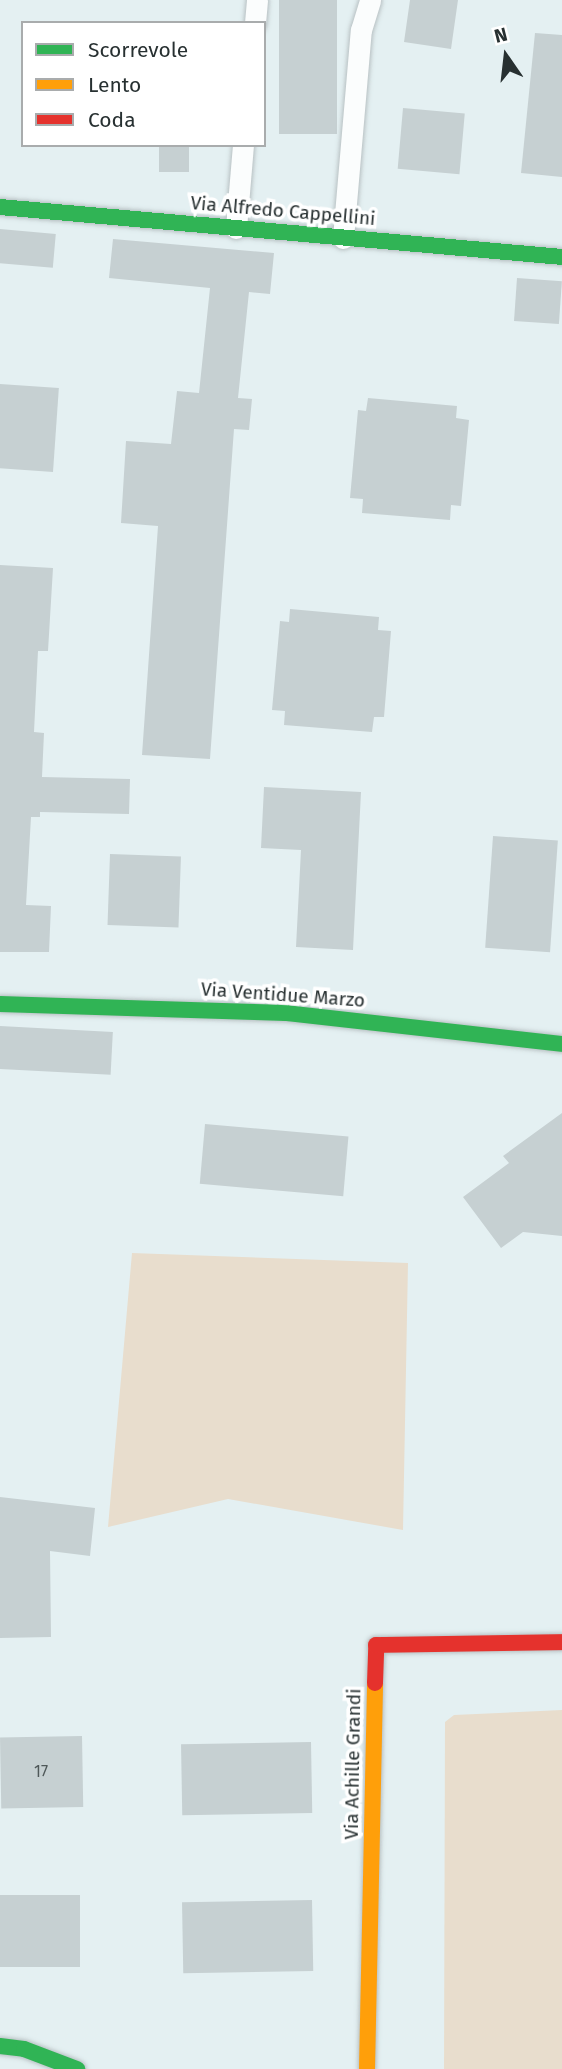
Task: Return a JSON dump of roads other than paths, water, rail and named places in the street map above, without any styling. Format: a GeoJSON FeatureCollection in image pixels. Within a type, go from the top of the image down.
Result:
{"type":"FeatureCollection","features":[{"type":"Feature","properties":{"kind":"street","name":"Via Alfredo Cappellini"},"geometry":{"type":"LineString","coordinates":[[0,207],[562,257]]}},
{"type":"Feature","properties":{"kind":"street","name":"Via Ventidue Marzo"},"geometry":{"type":"LineString","coordinates":[[0,1004],[286,1013],[562,1044]]}},
{"type":"Feature","properties":{"kind":"street","name":"Via Achille Grandi"},"geometry":{"type":"LineString","coordinates":[[367,2069],[376,1645],[562,1642]]}},
{"type":"Feature","properties":{"kind":"street"},"geometry":{"type":"LineString","coordinates":[[0,2046],[24,2049],[77,2069]]}},
{"type":"Feature","properties":{"kind":"lane"},"geometry":{"type":"LineString","coordinates":[[255,21],[257,0]]}},
{"type":"Feature","properties":{"kind":"lane"},"geometry":{"type":"LineString","coordinates":[[343,238],[361,30],[370,0]]}},
{"type":"Feature","properties":{"kind":"lane"},"geometry":{"type":"LineString","coordinates":[[236,228],[243,147]]}}]}
